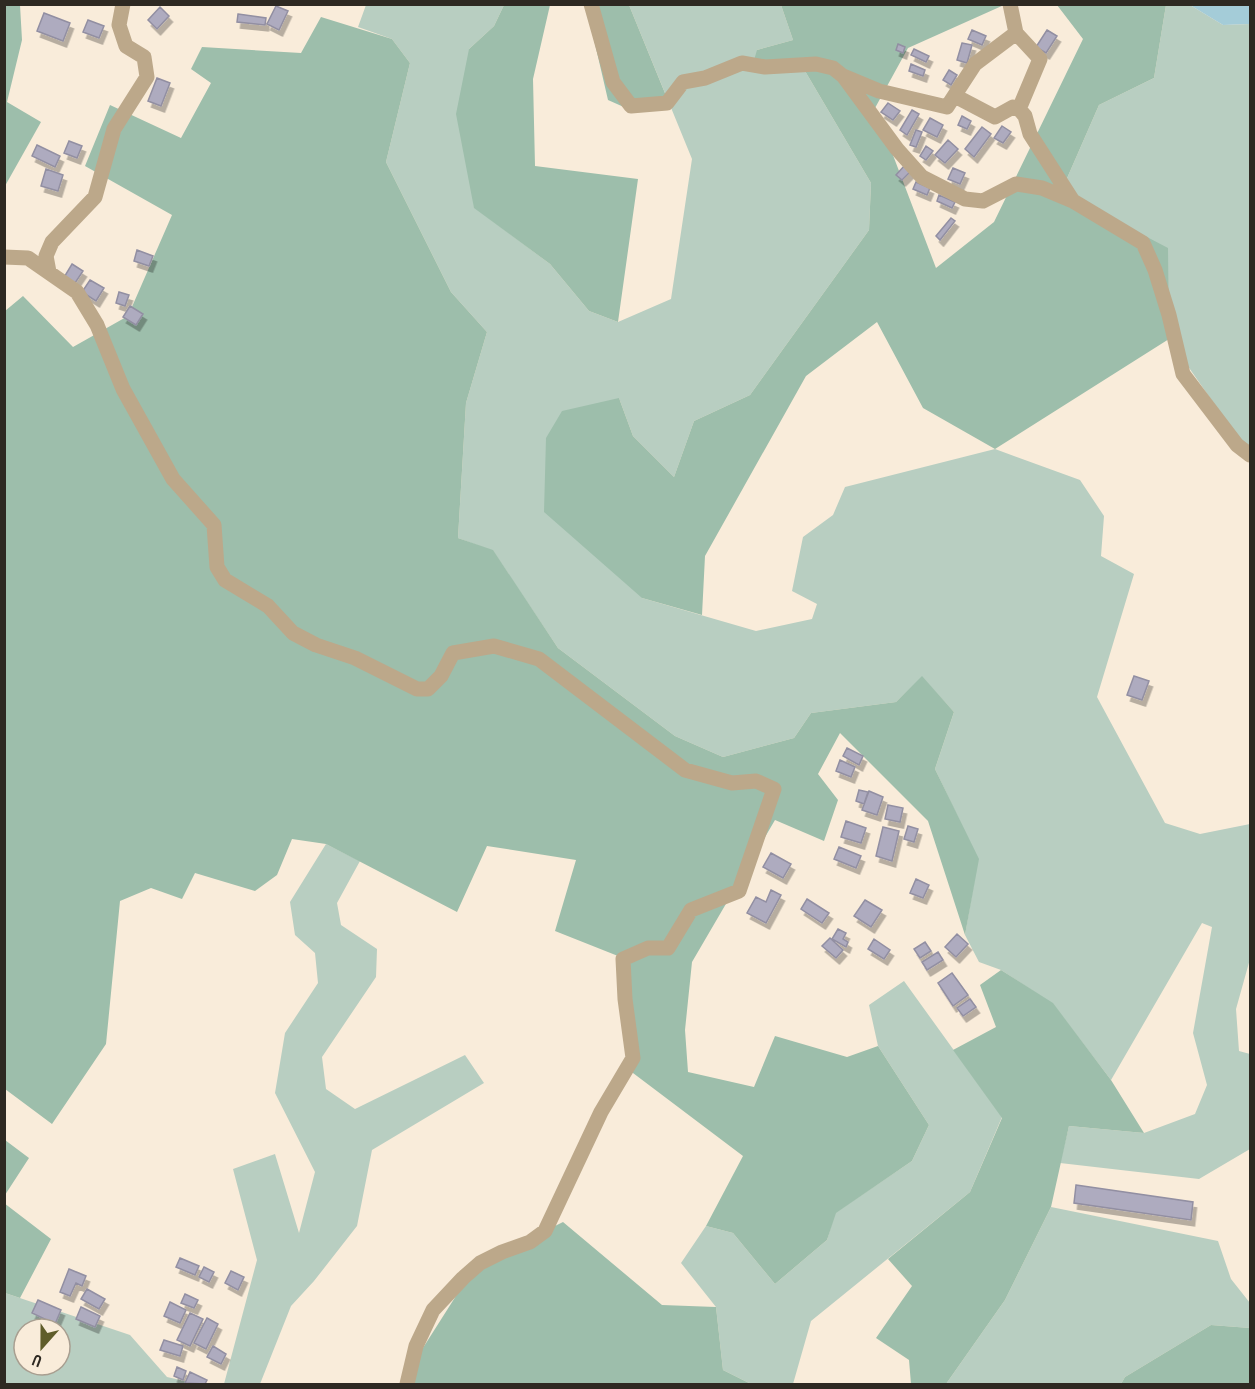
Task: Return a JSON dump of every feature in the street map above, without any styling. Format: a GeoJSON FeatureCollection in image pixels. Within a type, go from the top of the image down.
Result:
{"type":"FeatureCollection","features":[{"type":"Feature","properties":{"kind":"street"},"geometry":{"type":"LineString","coordinates":[[50,272],[46,256],[52,242],[95,197],[114,129],[147,77],[144,57],[126,46],[119,25],[123,4]]}},
{"type":"Feature","properties":{"kind":"street"},"geometry":{"type":"LineString","coordinates":[[591,4],[614,82],[631,106],[667,103],[682,82],[705,78],[742,63],[765,68],[816,64],[833,68],[843,76],[897,149],[922,177],[965,199],[983,201],[1016,184],[1042,188],[1073,201],[1143,243],[1165,304],[1183,374],[1237,445],[1251,455]]}},
{"type":"Feature","properties":{"kind":"street"},"geometry":{"type":"LineString","coordinates":[[1010,4],[1016,33],[1040,59],[1019,109]]}},
{"type":"Feature","properties":{"kind":"street"},"geometry":{"type":"LineString","coordinates":[[843,76],[879,91],[947,107],[975,64],[1016,33]]}},
{"type":"Feature","properties":{"kind":"street"},"geometry":{"type":"LineString","coordinates":[[955,96],[995,117],[1013,107],[1019,109],[1026,116],[1030,134],[1073,201]]}},
{"type":"Feature","properties":{"kind":"street"},"geometry":{"type":"LineString","coordinates":[[4,256],[28,258],[76,292],[97,325],[123,389],[173,479],[214,525],[217,567],[225,580],[268,606],[293,633],[316,645],[355,658],[417,689],[428,689],[441,676],[453,653],[494,646],[539,659],[685,770],[732,783],[756,781],[774,789],[739,891],[691,909],[668,948],[648,948],[623,959],[633,1058],[601,1112],[545,1232],[530,1242],[480,1263],[433,1310],[416,1346],[407,1384]]}},
{"type":"Feature","properties":{"kind":"green space"},"geometry":{"type":"Polygon","coordinates":[[[5,4],[20,5],[22,40],[7,102],[41,122],[5,186],[5,4]]]}},
{"type":"Feature","properties":{"kind":"green space"},"geometry":{"type":"Polygon","coordinates":[[[366,5],[504,5],[494,26],[469,49],[474,207],[550,264],[589,311],[618,322],[671,299],[692,159],[629,5],[781,5],[793,40],[757,50],[805,71],[871,183],[869,230],[750,395],[694,421],[674,477],[633,436],[619,398],[642,598],[756,631],[812,619],[817,604],[792,591],[803,537],[833,515],[845,487],[995,449],[1080,480],[1104,516],[1101,556],[1134,574],[1097,697],[1165,823],[1200,834],[1250,824],[1250,959],[1236,1009],[1239,1051],[1250,1054],[1250,1149],[1199,1179],[1060,1163],[1069,1126],[1144,1133],[1195,1114],[1207,1085],[1193,1033],[1212,927],[1202,923],[1111,1080],[1053,1004],[1001,970],[979,962],[965,935],[978,859],[935,769],[954,712],[922,677],[896,702],[811,713],[794,738],[723,757],[675,736],[558,648],[493,551],[458,538],[466,403],[487,332],[451,292],[386,162],[410,63],[392,39],[358,27],[366,5]]]}},
{"type":"Feature","properties":{"kind":"green space"},"geometry":{"type":"Polygon","coordinates":[[[504,5],[550,5],[533,79],[535,166],[638,179],[618,322],[589,311],[550,264],[474,208],[456,114],[469,49],[494,26],[504,5]]]}},
{"type":"Feature","properties":{"kind":"green space"},"geometry":{"type":"Polygon","coordinates":[[[586,5],[629,5],[669,103],[635,112],[608,100],[586,5]]]}},
{"type":"Feature","properties":{"kind":"green space"},"geometry":{"type":"Polygon","coordinates":[[[781,5],[1004,5],[908,48],[875,108],[936,268],[994,222],[1083,39],[1057,5],[1166,5],[1154,78],[1099,105],[1061,192],[1168,248],[1169,339],[995,449],[923,408],[877,322],[806,376],[705,556],[702,615],[642,598],[544,512],[546,438],[562,411],[619,398],[633,436],[674,477],[694,421],[750,395],[869,230],[871,183],[805,71],[752,67],[757,50],[793,40],[781,5]]]}},
{"type":"Feature","properties":{"kind":"green space"},"geometry":{"type":"Polygon","coordinates":[[[1166,5],[1190,5],[1223,25],[1250,24],[1250,447],[1240,441],[1169,339],[1061,192],[1099,105],[1154,78],[1166,5]]]}},
{"type":"Feature","properties":{"kind":"green space"},"geometry":{"type":"Polygon","coordinates":[[[321,17],[392,39],[410,63],[386,162],[451,292],[487,332],[466,403],[458,538],[493,550],[558,648],[675,736],[723,757],[794,738],[811,713],[896,702],[922,676],[954,712],[935,769],[979,859],[965,935],[928,821],[840,733],[818,774],[838,800],[824,841],[775,820],[692,962],[685,1030],[688,1072],[754,1087],[775,1036],[847,1057],[878,1046],[929,1125],[912,1161],[836,1213],[827,1240],[775,1284],[733,1233],[706,1226],[743,1156],[629,1070],[618,956],[555,931],[576,860],[487,846],[457,912],[326,844],[292,839],[277,875],[255,891],[195,873],[182,899],[151,888],[120,901],[106,1044],[52,1124],[5,1089],[5,311],[23,296],[73,347],[128,316],[172,215],[85,166],[110,105],[181,138],[211,83],[191,69],[202,47],[301,53],[321,17]]]}},
{"type":"Feature","properties":{"kind":"green space"},"geometry":{"type":"Polygon","coordinates":[[[326,844],[360,861],[337,903],[341,925],[377,949],[376,977],[322,1057],[326,1089],[355,1109],[465,1055],[484,1083],[372,1150],[357,1226],[314,1281],[291,1306],[260,1384],[224,1384],[257,1260],[233,1169],[275,1154],[299,1233],[315,1172],[275,1093],[285,1033],[318,983],[315,953],[295,935],[290,902],[326,844]]]}},
{"type":"Feature","properties":{"kind":"green space"},"geometry":{"type":"Polygon","coordinates":[[[1001,970],[1053,1003],[1111,1080],[1144,1133],[1069,1126],[1051,1207],[1005,1300],[946,1384],[911,1384],[909,1360],[876,1338],[912,1286],[888,1259],[970,1192],[1002,1118],[953,1050],[996,1027],[980,985],[1001,970]]]}},
{"type":"Feature","properties":{"kind":"green space"},"geometry":{"type":"Polygon","coordinates":[[[904,981],[1002,1117],[970,1192],[811,1321],[793,1384],[751,1384],[723,1370],[716,1307],[681,1263],[706,1226],[733,1233],[775,1284],[827,1240],[835,1213],[912,1161],[929,1125],[878,1046],[869,1005],[904,981]]]}},
{"type":"Feature","properties":{"kind":"green space"},"geometry":{"type":"Polygon","coordinates":[[[5,1140],[29,1158],[5,1195],[5,1140]]]}},
{"type":"Feature","properties":{"kind":"green space"},"geometry":{"type":"Polygon","coordinates":[[[4,1203],[51,1239],[20,1298],[5,1293],[4,1203]]]}},
{"type":"Feature","properties":{"kind":"green space"},"geometry":{"type":"Polygon","coordinates":[[[1051,1207],[1218,1241],[1231,1279],[1250,1303],[1250,1328],[1211,1325],[1125,1377],[1121,1384],[946,1384],[1005,1300],[1051,1207]]]}},
{"type":"Feature","properties":{"kind":"green space"},"geometry":{"type":"Polygon","coordinates":[[[563,1222],[662,1305],[716,1307],[723,1370],[751,1384],[407,1384],[414,1362],[475,1266],[563,1222]]]}},
{"type":"Feature","properties":{"kind":"green space"},"geometry":{"type":"Polygon","coordinates":[[[5,1293],[130,1335],[167,1377],[198,1384],[5,1384],[5,1293]]]}},
{"type":"Feature","properties":{"kind":"green space"},"geometry":{"type":"Polygon","coordinates":[[[1211,1325],[1250,1328],[1250,1384],[1121,1384],[1125,1377],[1211,1325]]]}},
{"type":"Feature","properties":{"kind":"water"},"geometry":{"type":"Polygon","coordinates":[[[1190,5],[1250,5],[1250,24],[1223,25],[1190,5]]]}},
{"type":"Feature","properties":{"kind":"building"},"geometry":{"type":"Polygon","coordinates":[[[276,6],[288,11],[279,30],[267,24],[276,6]]]}},
{"type":"Feature","properties":{"kind":"building"},"geometry":{"type":"Polygon","coordinates":[[[160,7],[169,16],[157,29],[148,20],[160,7]]]}},
{"type":"Feature","properties":{"kind":"building"},"geometry":{"type":"Polygon","coordinates":[[[44,13],[70,23],[63,41],[37,31],[44,13]]]}},
{"type":"Feature","properties":{"kind":"building"},"geometry":{"type":"Polygon","coordinates":[[[238,14],[266,18],[265,25],[237,22],[238,14]]]}},
{"type":"Feature","properties":{"kind":"building"},"geometry":{"type":"Polygon","coordinates":[[[88,20],[104,26],[99,38],[83,32],[88,20]]]}},
{"type":"Feature","properties":{"kind":"building"},"geometry":{"type":"Polygon","coordinates":[[[972,30],[986,36],[982,45],[968,39],[972,30]]]}},
{"type":"Feature","properties":{"kind":"building"},"geometry":{"type":"Polygon","coordinates":[[[1047,30],[1057,36],[1046,53],[1036,47],[1047,30]]]}},
{"type":"Feature","properties":{"kind":"building"},"geometry":{"type":"Polygon","coordinates":[[[962,43],[972,45],[967,63],[957,60],[962,43]]]}},
{"type":"Feature","properties":{"kind":"building"},"geometry":{"type":"Polygon","coordinates":[[[898,44],[905,47],[903,53],[896,50],[898,44]]]}},
{"type":"Feature","properties":{"kind":"building"},"geometry":{"type":"Polygon","coordinates":[[[914,49],[929,56],[926,62],[911,55],[914,49]]]}},
{"type":"Feature","properties":{"kind":"building"},"geometry":{"type":"Polygon","coordinates":[[[911,64],[925,70],[923,76],[909,71],[911,64]]]}},
{"type":"Feature","properties":{"kind":"building"},"geometry":{"type":"Polygon","coordinates":[[[949,70],[957,75],[951,85],[943,80],[949,70]]]}},
{"type":"Feature","properties":{"kind":"building"},"geometry":{"type":"Polygon","coordinates":[[[157,78],[170,83],[161,106],[148,101],[157,78]]]}},
{"type":"Feature","properties":{"kind":"building"},"geometry":{"type":"Polygon","coordinates":[[[888,103],[900,111],[893,120],[881,112],[888,103]]]}},
{"type":"Feature","properties":{"kind":"building"},"geometry":{"type":"Polygon","coordinates":[[[912,110],[919,114],[907,135],[900,130],[912,110]]]}},
{"type":"Feature","properties":{"kind":"building"},"geometry":{"type":"Polygon","coordinates":[[[962,116],[971,121],[967,129],[958,125],[962,116]]]}},
{"type":"Feature","properties":{"kind":"building"},"geometry":{"type":"Polygon","coordinates":[[[930,118],[943,125],[937,137],[923,130],[930,118]]]}},
{"type":"Feature","properties":{"kind":"building"},"geometry":{"type":"Polygon","coordinates":[[[1002,126],[1011,132],[1003,143],[994,138],[1002,126]]]}},
{"type":"Feature","properties":{"kind":"building"},"geometry":{"type":"Polygon","coordinates":[[[982,127],[991,134],[974,157],[965,149],[982,127]]]}},
{"type":"Feature","properties":{"kind":"building"},"geometry":{"type":"Polygon","coordinates":[[[916,130],[922,132],[916,147],[910,145],[916,130]]]}},
{"type":"Feature","properties":{"kind":"building"},"geometry":{"type":"Polygon","coordinates":[[[948,140],[958,149],[945,163],[935,155],[948,140]]]}},
{"type":"Feature","properties":{"kind":"building"},"geometry":{"type":"Polygon","coordinates":[[[69,141],[82,146],[77,158],[64,153],[69,141]]]}},
{"type":"Feature","properties":{"kind":"building"},"geometry":{"type":"Polygon","coordinates":[[[37,145],[60,156],[55,167],[32,156],[37,145]]]}},
{"type":"Feature","properties":{"kind":"building"},"geometry":{"type":"Polygon","coordinates":[[[926,146],[933,151],[926,160],[920,156],[926,146]]]}},
{"type":"Feature","properties":{"kind":"building"},"geometry":{"type":"Polygon","coordinates":[[[905,165],[911,171],[902,180],[896,175],[905,165]]]}},
{"type":"Feature","properties":{"kind":"building"},"geometry":{"type":"Polygon","coordinates":[[[953,168],[965,173],[960,184],[948,179],[953,168]]]}},
{"type":"Feature","properties":{"kind":"building"},"geometry":{"type":"Polygon","coordinates":[[[46,169],[63,175],[58,191],[41,186],[46,169]]]}},
{"type":"Feature","properties":{"kind":"building"},"geometry":{"type":"Polygon","coordinates":[[[916,182],[930,188],[927,195],[913,189],[916,182]]]}},
{"type":"Feature","properties":{"kind":"building"},"geometry":{"type":"Polygon","coordinates":[[[939,195],[955,202],[952,208],[937,201],[939,195]]]}},
{"type":"Feature","properties":{"kind":"building"},"geometry":{"type":"Polygon","coordinates":[[[951,218],[955,221],[940,240],[936,236],[951,218]]]}},
{"type":"Feature","properties":{"kind":"building"},"geometry":{"type":"Polygon","coordinates":[[[137,250],[153,256],[149,266],[134,261],[137,250]]]}},
{"type":"Feature","properties":{"kind":"building"},"geometry":{"type":"Polygon","coordinates":[[[72,264],[83,271],[73,286],[63,279],[72,264]]]}},
{"type":"Feature","properties":{"kind":"building"},"geometry":{"type":"Polygon","coordinates":[[[90,280],[104,288],[96,301],[82,292],[90,280]]]}},
{"type":"Feature","properties":{"kind":"building"},"geometry":{"type":"Polygon","coordinates":[[[119,292],[129,295],[125,306],[116,303],[119,292]]]}},
{"type":"Feature","properties":{"kind":"building"},"geometry":{"type":"Polygon","coordinates":[[[130,306],[143,314],[136,325],[123,317],[130,306]]]}},
{"type":"Feature","properties":{"kind":"building"},"geometry":{"type":"Polygon","coordinates":[[[1134,676],[1149,681],[1142,700],[1127,695],[1134,676]]]}},
{"type":"Feature","properties":{"kind":"building"},"geometry":{"type":"Polygon","coordinates":[[[847,748],[863,756],[859,765],[843,756],[847,748]]]}},
{"type":"Feature","properties":{"kind":"building"},"geometry":{"type":"Polygon","coordinates":[[[840,760],[855,767],[851,777],[836,771],[840,760]]]}},
{"type":"Feature","properties":{"kind":"building"},"geometry":{"type":"Polygon","coordinates":[[[859,790],[868,792],[864,804],[856,801],[859,790]]]}},
{"type":"Feature","properties":{"kind":"building"},"geometry":{"type":"Polygon","coordinates":[[[869,791],[883,797],[877,815],[862,810],[869,791]]]}},
{"type":"Feature","properties":{"kind":"building"},"geometry":{"type":"Polygon","coordinates":[[[888,805],[903,808],[900,822],[885,819],[888,805]]]}},
{"type":"Feature","properties":{"kind":"building"},"geometry":{"type":"Polygon","coordinates":[[[846,821],[866,828],[861,843],[841,837],[846,821]]]}},
{"type":"Feature","properties":{"kind":"building"},"geometry":{"type":"Polygon","coordinates":[[[908,826],[918,829],[914,842],[904,839],[908,826]]]}},
{"type":"Feature","properties":{"kind":"building"},"geometry":{"type":"Polygon","coordinates":[[[883,827],[899,831],[892,861],[876,856],[883,827]]]}},
{"type":"Feature","properties":{"kind":"building"},"geometry":{"type":"Polygon","coordinates":[[[839,847],[861,856],[856,868],[834,859],[839,847]]]}},
{"type":"Feature","properties":{"kind":"building"},"geometry":{"type":"Polygon","coordinates":[[[771,853],[791,864],[783,878],[763,867],[771,853]]]}},
{"type":"Feature","properties":{"kind":"building"},"geometry":{"type":"Polygon","coordinates":[[[916,879],[929,885],[923,898],[910,893],[916,879]]]}},
{"type":"Feature","properties":{"kind":"building"},"geometry":{"type":"Polygon","coordinates":[[[771,890],[781,895],[766,923],[747,913],[756,897],[766,902],[771,890]]]}},
{"type":"Feature","properties":{"kind":"building"},"geometry":{"type":"Polygon","coordinates":[[[807,899],[829,913],[822,923],[801,909],[807,899]]]}},
{"type":"Feature","properties":{"kind":"building"},"geometry":{"type":"Polygon","coordinates":[[[865,900],[882,910],[871,927],[854,916],[865,900]]]}},
{"type":"Feature","properties":{"kind":"building"},"geometry":{"type":"Polygon","coordinates":[[[838,929],[846,933],[843,939],[848,942],[846,947],[832,939],[838,929]]]}},
{"type":"Feature","properties":{"kind":"building"},"geometry":{"type":"Polygon","coordinates":[[[957,934],[968,944],[956,957],[945,947],[957,934]]]}},
{"type":"Feature","properties":{"kind":"building"},"geometry":{"type":"Polygon","coordinates":[[[830,938],[843,950],[836,958],[822,946],[830,938]]]}},
{"type":"Feature","properties":{"kind":"building"},"geometry":{"type":"Polygon","coordinates":[[[874,939],[890,950],[884,959],[868,949],[874,939]]]}},
{"type":"Feature","properties":{"kind":"building"},"geometry":{"type":"Polygon","coordinates":[[[925,942],[931,951],[920,958],[914,949],[925,942]]]}},
{"type":"Feature","properties":{"kind":"building"},"geometry":{"type":"Polygon","coordinates":[[[938,952],[943,960],[927,970],[922,962],[938,952]]]}},
{"type":"Feature","properties":{"kind":"building"},"geometry":{"type":"Polygon","coordinates":[[[952,973],[968,995],[953,1006],[938,983],[952,973]]]}},
{"type":"Feature","properties":{"kind":"building"},"geometry":{"type":"Polygon","coordinates":[[[970,999],[976,1007],[963,1016],[957,1008],[970,999]]]}},
{"type":"Feature","properties":{"kind":"building"},"geometry":{"type":"Polygon","coordinates":[[[1076,1185],[1193,1202],[1191,1220],[1074,1203],[1076,1185]]]}},
{"type":"Feature","properties":{"kind":"building"},"geometry":{"type":"Polygon","coordinates":[[[180,1258],[199,1266],[195,1275],[176,1267],[180,1258]]]}},
{"type":"Feature","properties":{"kind":"building"},"geometry":{"type":"Polygon","coordinates":[[[204,1267],[214,1272],[209,1282],[199,1277],[204,1267]]]}},
{"type":"Feature","properties":{"kind":"building"},"geometry":{"type":"Polygon","coordinates":[[[69,1269],[86,1276],[82,1286],[76,1283],[70,1296],[60,1292],[69,1269]]]}},
{"type":"Feature","properties":{"kind":"building"},"geometry":{"type":"Polygon","coordinates":[[[231,1271],[244,1277],[238,1290],[225,1283],[231,1271]]]}},
{"type":"Feature","properties":{"kind":"building"},"geometry":{"type":"Polygon","coordinates":[[[87,1289],[105,1299],[99,1309],[81,1299],[87,1289]]]}},
{"type":"Feature","properties":{"kind":"building"},"geometry":{"type":"Polygon","coordinates":[[[185,1294],[198,1300],[194,1308],[181,1303],[185,1294]]]}},
{"type":"Feature","properties":{"kind":"building"},"geometry":{"type":"Polygon","coordinates":[[[38,1300],[61,1310],[58,1317],[40,1317],[32,1313],[38,1300]]]}},
{"type":"Feature","properties":{"kind":"building"},"geometry":{"type":"Polygon","coordinates":[[[170,1302],[186,1310],[180,1323],[164,1316],[170,1302]]]}},
{"type":"Feature","properties":{"kind":"building"},"geometry":{"type":"Polygon","coordinates":[[[81,1307],[100,1316],[95,1327],[76,1319],[81,1307]]]}},
{"type":"Feature","properties":{"kind":"building"},"geometry":{"type":"Polygon","coordinates":[[[190,1313],[203,1319],[190,1346],[177,1340],[190,1313]]]}},
{"type":"Feature","properties":{"kind":"building"},"geometry":{"type":"Polygon","coordinates":[[[207,1318],[218,1324],[206,1349],[194,1343],[207,1318]]]}},
{"type":"Feature","properties":{"kind":"building"},"geometry":{"type":"Polygon","coordinates":[[[164,1340],[183,1346],[180,1356],[160,1350],[164,1340]]]}},
{"type":"Feature","properties":{"kind":"building"},"geometry":{"type":"Polygon","coordinates":[[[213,1346],[226,1354],[221,1364],[207,1357],[213,1346]]]}},
{"type":"Feature","properties":{"kind":"building"},"geometry":{"type":"Polygon","coordinates":[[[177,1367],[186,1371],[183,1380],[174,1376],[177,1367]]]}},
{"type":"Feature","properties":{"kind":"building"},"geometry":{"type":"Polygon","coordinates":[[[190,1372],[207,1380],[205,1384],[185,1383],[190,1372]]]}}]}
